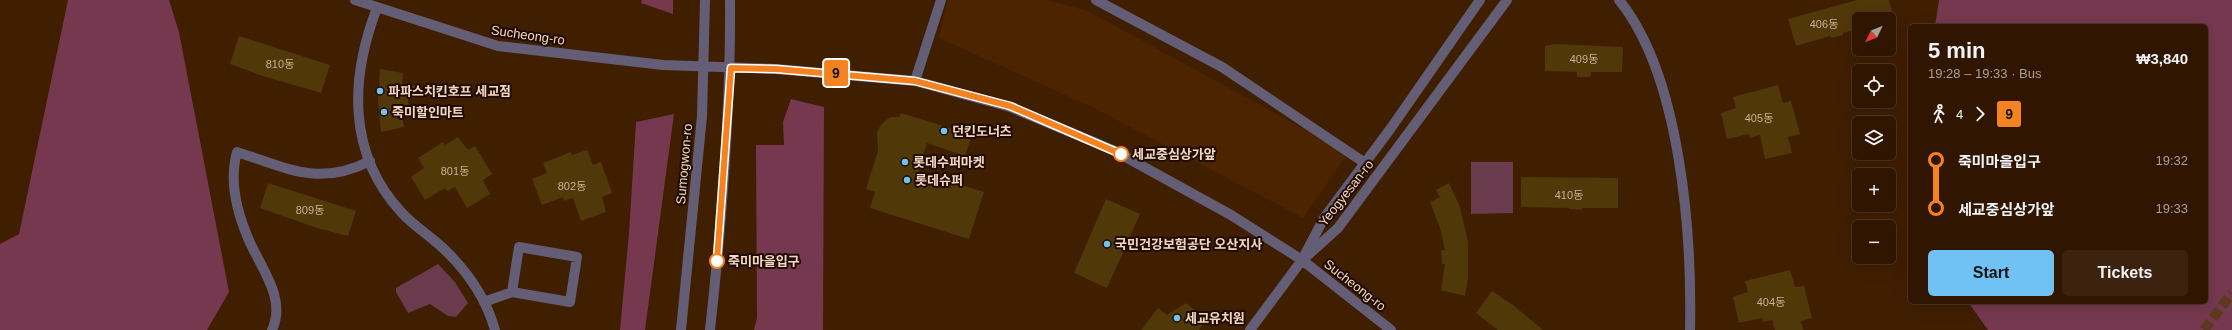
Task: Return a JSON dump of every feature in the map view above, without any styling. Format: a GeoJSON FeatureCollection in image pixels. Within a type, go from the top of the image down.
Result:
{"type":"FeatureCollection","features":[{"type":"Feature","properties":{"kind":"street","name":"Sucheong-ro"},"geometry":{"type":"LineString","coordinates":[[355,0],[366,2],[377,8],[498,46],[663,65],[784,69],[915,81],[1010,106],[1113,150],[1231,215],[1302,260],[1391,330]]}},
{"type":"Feature","properties":{"kind":"street","name":"Sumogwon-ro"},"geometry":{"type":"LineString","coordinates":[[681,330],[702,116],[705,0]]}},
{"type":"Feature","properties":{"kind":"street"},"geometry":{"type":"LineString","coordinates":[[710,330],[719,246],[731,68],[730,0]]}},
{"type":"Feature","properties":{"kind":"street"},"geometry":{"type":"LineString","coordinates":[[915,81],[941,0]]}},
{"type":"Feature","properties":{"kind":"street"},"geometry":{"type":"LineString","coordinates":[[1096,0],[1222,67],[1365,164]]}},
{"type":"Feature","properties":{"kind":"street","name":"Yeogyesan-ro"},"geometry":{"type":"LineString","coordinates":[[1302,260],[1324,218],[1365,164],[1480,0]]}},
{"type":"Feature","properties":{"kind":"street","name":"Yeogyesan-ro"},"geometry":{"type":"LineString","coordinates":[[1302,260],[1338,228],[1507,0]]}},
{"type":"Feature","properties":{"kind":"street"},"geometry":{"type":"LineString","coordinates":[[1619,0],[1649,50],[1665,98],[1676,148],[1690,241],[1690,330]]}},
{"type":"Feature","properties":{"kind":"street"},"geometry":{"type":"LineString","coordinates":[[377,8],[364,44],[358,87],[360,130],[370,161],[385,191],[402,213],[460,265],[477,289],[495,330]]}},
{"type":"Feature","properties":{"kind":"street"},"geometry":{"type":"LineString","coordinates":[[272,330],[276,307],[275,296],[248,238],[237,201],[234,180],[237,152],[289,169],[316,175],[345,172],[370,161]]}},
{"type":"Feature","properties":{"kind":"street"},"geometry":{"type":"LineString","coordinates":[[484,302],[512,292],[570,302],[577,257],[518,248],[512,292]]}},
{"type":"Feature","properties":{"kind":"street"},"geometry":{"type":"LineString","coordinates":[[1250,330],[1302,260]]}},
{"type":"Feature","properties":{"kind":"shaded area"},"geometry":{"type":"Polygon","coordinates":[[[68,0],[169,0],[179,32],[229,292],[207,330],[0,330],[0,244],[19,234],[68,0]]]}},
{"type":"Feature","properties":{"kind":"shaded area"},"geometry":{"type":"Polygon","coordinates":[[[642,0],[673,0],[673,14],[641,3],[642,0]]]}},
{"type":"Feature","properties":{"kind":"shaded area"},"geometry":{"type":"Polygon","coordinates":[[[948,0],[1047,0],[1088,11],[1348,153],[1303,218],[1096,109],[939,38],[948,0]]]}},
{"type":"Feature","properties":{"kind":"shaded area"},"geometry":{"type":"Polygon","coordinates":[[[1939,0],[2232,0],[2232,330],[1988,330],[1969,304],[2208,304],[2208,24],[1935,24],[1939,0]]]}},
{"type":"Feature","properties":{"kind":"shaded area"},"geometry":{"type":"Polygon","coordinates":[[[791,99],[824,107],[823,330],[754,330],[757,318],[756,145],[784,145],[783,122],[791,99]]]}},
{"type":"Feature","properties":{"kind":"shaded area"},"geometry":{"type":"Polygon","coordinates":[[[674,114],[645,330],[620,330],[629,233],[636,122],[674,114]]]}},
{"type":"Feature","properties":{"kind":"shaded area"},"geometry":{"type":"Polygon","coordinates":[[[1471,162],[1513,162],[1513,213],[1471,214],[1471,162]]]}},
{"type":"Feature","properties":{"kind":"shaded area"},"geometry":{"type":"Polygon","coordinates":[[[438,264],[455,282],[468,303],[456,317],[448,316],[430,304],[408,313],[396,292],[396,288],[438,264]]]}},
{"type":"Feature","properties":{"kind":"building"},"geometry":{"type":"Polygon","coordinates":[[[1857,0],[1889,0],[1892,12],[1852,12],[1852,31],[1843,33],[1843,35],[1831,38],[1830,36],[1796,46],[1788,19],[1857,0]]]}},
{"type":"Feature","properties":{"kind":"building"},"geometry":{"type":"Polygon","coordinates":[[[239,36],[330,65],[321,93],[263,76],[230,64],[239,36]]]}},
{"type":"Feature","properties":{"kind":"building"},"geometry":{"type":"Polygon","coordinates":[[[1554,44],[1623,47],[1622,72],[1591,72],[1590,77],[1577,77],[1577,72],[1545,71],[1545,46],[1554,44]]]}},
{"type":"Feature","properties":{"kind":"building"},"geometry":{"type":"Polygon","coordinates":[[[380,69],[403,73],[402,85],[417,86],[416,98],[408,98],[409,115],[402,116],[404,127],[381,132],[378,101],[380,69]]]}},
{"type":"Feature","properties":{"kind":"building"},"geometry":{"type":"Polygon","coordinates":[[[1778,85],[1783,103],[1791,101],[1800,134],[1788,137],[1792,153],[1765,159],[1760,135],[1750,138],[1749,134],[1727,139],[1721,113],[1736,108],[1733,97],[1778,85]]]}},
{"type":"Feature","properties":{"kind":"building","name":"롯데슈퍼"},"geometry":{"type":"Polygon","coordinates":[[[901,113],[972,135],[965,156],[927,143],[918,171],[984,192],[969,239],[870,208],[875,192],[866,189],[878,151],[877,133],[880,126],[886,120],[891,117],[899,117],[901,113]]]}},
{"type":"Feature","properties":{"kind":"building"},"geometry":{"type":"Polygon","coordinates":[[[458,137],[468,150],[475,146],[492,174],[483,180],[490,194],[467,208],[455,187],[447,191],[445,188],[425,200],[411,177],[424,168],[418,158],[443,142],[445,145],[458,137]]]}},
{"type":"Feature","properties":{"kind":"building"},"geometry":{"type":"Polygon","coordinates":[[[587,150],[593,165],[601,162],[612,193],[602,197],[606,212],[581,221],[573,198],[564,201],[563,197],[542,205],[532,179],[547,173],[543,163],[571,152],[572,155],[587,150]]]}},
{"type":"Feature","properties":{"kind":"building"},"geometry":{"type":"Polygon","coordinates":[[[1521,177],[1618,178],[1618,208],[1582,208],[1582,210],[1569,208],[1521,207],[1521,177]]]}},
{"type":"Feature","properties":{"kind":"building"},"geometry":{"type":"Polygon","coordinates":[[[268,183],[356,211],[348,236],[317,228],[260,208],[268,183]]]}},
{"type":"Feature","properties":{"kind":"building"},"geometry":{"type":"Polygon","coordinates":[[[1449,183],[1460,207],[1468,242],[1468,278],[1465,296],[1441,290],[1445,264],[1442,264],[1441,250],[1445,250],[1440,228],[1430,202],[1440,197],[1436,190],[1449,183]]]}},
{"type":"Feature","properties":{"kind":"building","name":"국민건강보험공단 오산지사"},"geometry":{"type":"Polygon","coordinates":[[[1106,199],[1140,214],[1107,288],[1074,273],[1106,199]]]}},
{"type":"Feature","properties":{"kind":"building"},"geometry":{"type":"Polygon","coordinates":[[[1790,270],[1795,287],[1804,286],[1812,318],[1801,321],[1803,330],[1775,330],[1772,320],[1763,322],[1762,318],[1739,323],[1733,297],[1748,292],[1745,281],[1790,270]]]}},
{"type":"Feature","properties":{"kind":"building"},"geometry":{"type":"Polygon","coordinates":[[[1492,291],[1513,305],[1543,330],[1498,330],[1476,313],[1492,291]]]}},
{"type":"Feature","properties":{"kind":"building","name":"세교유치원"},"geometry":{"type":"Polygon","coordinates":[[[1186,303],[1206,320],[1199,330],[1141,330],[1158,308],[1167,315],[1186,303]]]}},
{"type":"Feature","properties":{"kind":"tunnel"},"geometry":{"type":"LineString","coordinates":[[2204,330],[2232,293]]}},
{"type":"Feature","properties":{"kind":"bus line","name":"9"},"geometry":{"type":"LineString","coordinates":[[717,261],[731,68],[776,69],[874,76],[915,81],[1010,106],[1121,154]]}},
{"type":"Feature","properties":{"kind":"place","name":"파파스치킨호프 세교점"},"geometry":{"type":"Point","coordinates":[380,91]}},
{"type":"Feature","properties":{"kind":"place","name":"죽미할인마트"},"geometry":{"type":"Point","coordinates":[384,112]}},
{"type":"Feature","properties":{"kind":"place","name":"던킨도너츠"},"geometry":{"type":"Point","coordinates":[944,131]}},
{"type":"Feature","properties":{"kind":"place","name":"세교중심상가앞"},"geometry":{"type":"Point","coordinates":[1121,154]}},
{"type":"Feature","properties":{"kind":"place","name":"롯데수퍼마켓"},"geometry":{"type":"Point","coordinates":[905,162]}},
{"type":"Feature","properties":{"kind":"place","name":"롯데슈퍼"},"geometry":{"type":"Point","coordinates":[907,180]}},
{"type":"Feature","properties":{"kind":"place","name":"국민건강보험공단 오산지사"},"geometry":{"type":"Point","coordinates":[1107,244]}},
{"type":"Feature","properties":{"kind":"place","name":"죽미마을입구"},"geometry":{"type":"Point","coordinates":[717,261]}},
{"type":"Feature","properties":{"kind":"place","name":"세교유치원"},"geometry":{"type":"Point","coordinates":[1177,318]}}]}
